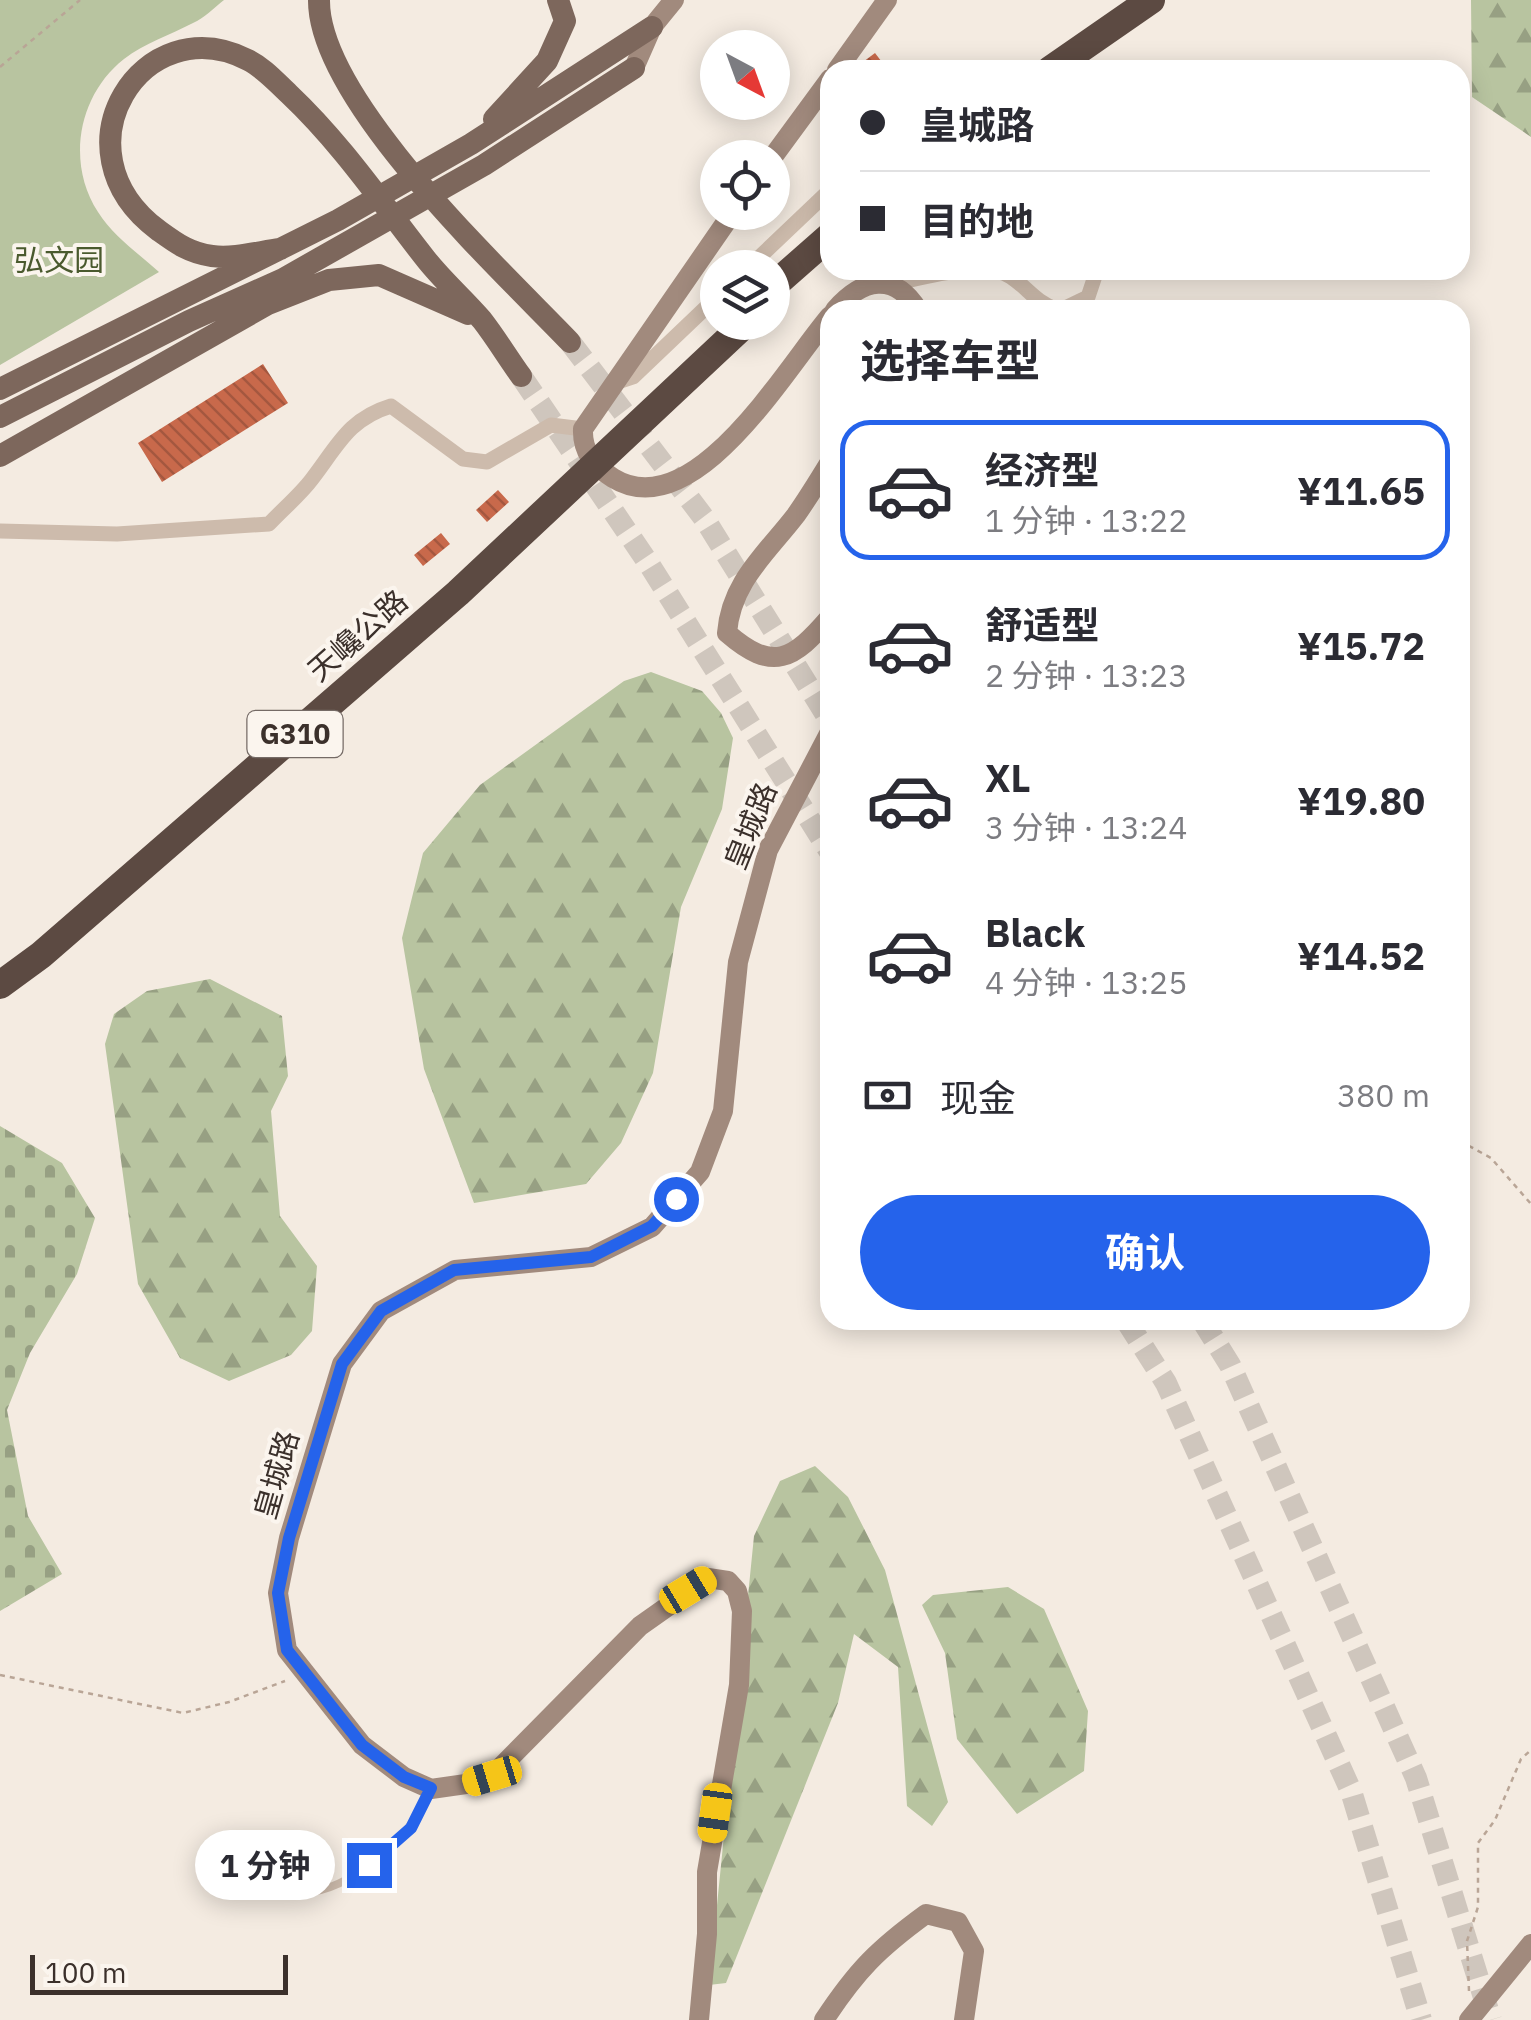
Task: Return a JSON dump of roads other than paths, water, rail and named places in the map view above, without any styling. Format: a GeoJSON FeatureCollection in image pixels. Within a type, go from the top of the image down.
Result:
{"type":"FeatureCollection","features":[{"type":"Feature","properties":{"kind":"highway"},"geometry":{"type":"LineString","coordinates":[[1047,60],[1133,0]]}},
{"type":"Feature","properties":{"kind":"highway"},"geometry":{"type":"LineString","coordinates":[[1064,60],[1151,0]]}},
{"type":"Feature","properties":{"kind":"highway"},"geometry":{"type":"LineString","coordinates":[[790,274],[820,251]]}},
{"type":"Feature","properties":{"kind":"highway"},"geometry":{"type":"LineString","coordinates":[[790,282],[820,252]]}},
{"type":"Feature","properties":{"kind":"highway","name":"天巉公路"},"geometry":{"type":"LineString","coordinates":[[622,436],[715,340]]}},
{"type":"Feature","properties":{"kind":"highway","name":"天巉公路"},"geometry":{"type":"LineString","coordinates":[[0,972],[35,948],[580,474],[727,340]]}},
{"type":"Feature","properties":{"kind":"highway","name":"天巉公路"},"geometry":{"type":"LineString","coordinates":[[0,985],[41,955],[413,632],[580,474]]}},
{"type":"Feature","properties":{"kind":"main road"},"geometry":{"type":"LineString","coordinates":[[319,0],[324,37],[388,146],[570,342]]}},
{"type":"Feature","properties":{"kind":"main road"},"geometry":{"type":"LineString","coordinates":[[472,144],[547,61],[565,21],[558,0]]}},
{"type":"Feature","properties":{"kind":"main road"},"geometry":{"type":"LineString","coordinates":[[0,389],[280,249],[472,144],[652,27]]}},
{"type":"Feature","properties":{"kind":"main road"},"geometry":{"type":"LineString","coordinates":[[280,249],[216,257],[188,251],[127,202],[114,176],[108,146],[113,117],[126,90],[146,69],[173,55],[202,50],[232,54],[260,67],[321,124],[522,376]]}},
{"type":"Feature","properties":{"kind":"main road"},"geometry":{"type":"LineString","coordinates":[[0,417],[189,321],[283,279],[484,165],[634,68]]}},
{"type":"Feature","properties":{"kind":"main road"},"geometry":{"type":"LineString","coordinates":[[472,144],[484,165]]}},
{"type":"Feature","properties":{"kind":"main road"},"geometry":{"type":"LineString","coordinates":[[0,456],[268,304],[329,280],[379,275],[481,320]]}},
{"type":"Feature","properties":{"kind":"street"},"geometry":{"type":"LineString","coordinates":[[634,68],[652,27],[674,0]]}},
{"type":"Feature","properties":{"kind":"street"},"geometry":{"type":"LineString","coordinates":[[843,60],[887,0]]}},
{"type":"Feature","properties":{"kind":"street"},"geometry":{"type":"LineString","coordinates":[[785,140],[820,93]]}},
{"type":"Feature","properties":{"kind":"street"},"geometry":{"type":"LineString","coordinates":[[767,250],[820,200]]}},
{"type":"Feature","properties":{"kind":"street"},"geometry":{"type":"LineString","coordinates":[[721,230],[584,429],[583,443],[596,468],[625,486],[648,488],[678,480],[720,453],[820,328]]}},
{"type":"Feature","properties":{"kind":"street"},"geometry":{"type":"LineString","coordinates":[[843,300],[866,280]]}},
{"type":"Feature","properties":{"kind":"street"},"geometry":{"type":"LineString","coordinates":[[879,280],[892,284],[912,300]]}},
{"type":"Feature","properties":{"kind":"street"},"geometry":{"type":"LineString","coordinates":[[892,284],[911,280]]}},
{"type":"Feature","properties":{"kind":"street"},"geometry":{"type":"LineString","coordinates":[[1014,280],[1035,300]]}},
{"type":"Feature","properties":{"kind":"street"},"geometry":{"type":"LineString","coordinates":[[1081,300],[1088,297],[1094,280]]}},
{"type":"Feature","properties":{"kind":"street"},"geometry":{"type":"LineString","coordinates":[[616,383],[633,377],[700,313]]}},
{"type":"Feature","properties":{"kind":"street"},"geometry":{"type":"LineString","coordinates":[[0,532],[117,534],[269,524],[312,479],[334,445],[372,411],[391,406],[463,459],[487,462],[551,425],[584,429]]}},
{"type":"Feature","properties":{"kind":"street"},"geometry":{"type":"LineString","coordinates":[[820,477],[797,513],[742,580],[728,611],[726,633],[744,649],[768,660],[781,658],[820,627]]}},
{"type":"Feature","properties":{"kind":"street","name":"皇城路"},"geometry":{"type":"LineString","coordinates":[[431,1788],[404,1777],[362,1745],[287,1650],[278,1593],[294,1520],[342,1364],[381,1311],[454,1270],[591,1257],[652,1226],[700,1172],[724,1111],[738,962],[768,850],[820,763]]}},
{"type":"Feature","properties":{"kind":"street"},"geometry":{"type":"LineString","coordinates":[[431,1788],[492,1776],[640,1626],[708,1578],[728,1582],[737,1590],[742,1610],[738,1686],[706,1872],[699,2020]]}},
{"type":"Feature","properties":{"kind":"street"},"geometry":{"type":"LineString","coordinates":[[824,2020],[881,1946],[926,1914],[958,1922],[974,1952],[964,2020]]}},
{"type":"Feature","properties":{"kind":"street"},"geometry":{"type":"LineString","coordinates":[[1470,2018],[1531,1944]]}},
{"type":"Feature","properties":{"kind":"lane"},"geometry":{"type":"LineString","coordinates":[[210,1878],[265,1892],[330,1890],[369,1865],[411,1828],[431,1788]]}},
{"type":"Feature","properties":{"kind":"tunnel"},"geometry":{"type":"LineString","coordinates":[[570,342],[704,518],[820,705]]}},
{"type":"Feature","properties":{"kind":"tunnel"},"geometry":{"type":"LineString","coordinates":[[521,376],[649,564],[820,836]]}},
{"type":"Feature","properties":{"kind":"tunnel"},"geometry":{"type":"LineString","coordinates":[[1132,1330],[1166,1383],[1351,1791],[1421,2020]]}},
{"type":"Feature","properties":{"kind":"tunnel"},"geometry":{"type":"LineString","coordinates":[[1208,1330],[1230,1365],[1416,1778],[1491,2020]]}},
{"type":"Feature","properties":{"kind":"park label","name":"弘文园"},"geometry":{"type":"Point","coordinates":[59,261]}}]}
